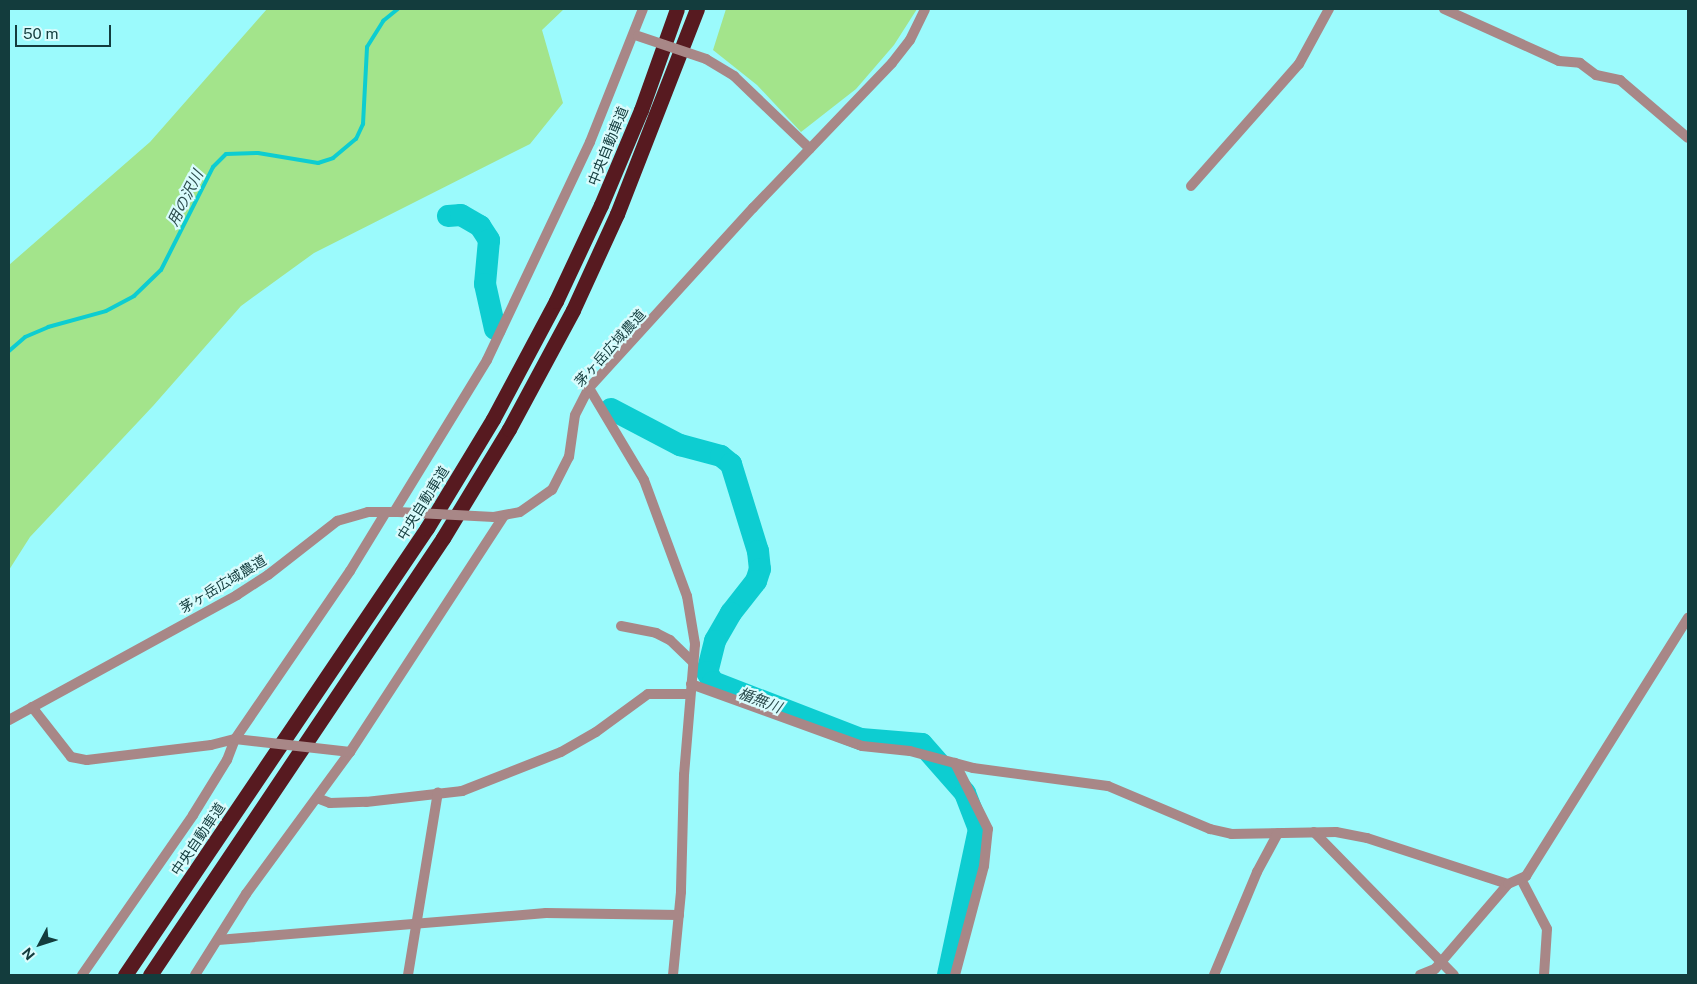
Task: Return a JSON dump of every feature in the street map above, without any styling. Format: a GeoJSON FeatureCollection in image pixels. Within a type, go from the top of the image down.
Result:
{"type":"FeatureCollection","features":[{"type":"Feature","properties":{"kind":"highway","name":"中央自動車道"},"geometry":{"type":"LineString","coordinates":[[126,975],[421,536],[493,419],[556,301],[601,205],[641,110],[677,9]]}},
{"type":"Feature","properties":{"kind":"highway"},"geometry":{"type":"LineString","coordinates":[[150,975],[432,554],[509,429],[573,310],[618,214],[697,9]]}},
{"type":"Feature","properties":{"kind":"street"},"geometry":{"type":"LineString","coordinates":[[82,975],[193,815],[227,760],[235,739],[392,512],[487,360],[590,142],[635,34],[643,9]]}},
{"type":"Feature","properties":{"kind":"street","name":"茅ヶ岳広域農道"},"geometry":{"type":"LineString","coordinates":[[9,720],[237,595],[268,576],[336,521],[352,515],[392,512],[499,516],[538,502],[562,476],[569,457],[575,415],[589,388],[892,63],[910,40],[925,9]]}},
{"type":"Feature","properties":{"kind":"street"},"geometry":{"type":"LineString","coordinates":[[1191,186],[1299,64],[1329,9]]}},
{"type":"Feature","properties":{"kind":"street"},"geometry":{"type":"LineString","coordinates":[[1444,9],[1559,62],[1580,63],[1596,75],[1620,80],[1688,138]]}},
{"type":"Feature","properties":{"kind":"street"},"geometry":{"type":"LineString","coordinates":[[635,34],[706,59],[734,76],[810,149]]}},
{"type":"Feature","properties":{"kind":"street"},"geometry":{"type":"LineString","coordinates":[[589,388],[647,489],[687,596],[695,644],[684,775],[679,915],[674,975]]}},
{"type":"Feature","properties":{"kind":"street"},"geometry":{"type":"LineString","coordinates":[[196,975],[246,894],[350,752],[499,516]]}},
{"type":"Feature","properties":{"kind":"street"},"geometry":{"type":"LineString","coordinates":[[1420,975],[1435,969],[1508,884],[1526,876],[1687,624]]}},
{"type":"Feature","properties":{"kind":"street"},"geometry":{"type":"LineString","coordinates":[[621,626],[656,633],[693,662]]}},
{"type":"Feature","properties":{"kind":"street"},"geometry":{"type":"LineString","coordinates":[[317,798],[330,803],[366,802],[438,792],[462,791],[561,752],[596,732],[648,694],[691,689],[862,746],[910,751],[955,763],[1108,786],[1210,829],[1231,834],[1336,832],[1367,838],[1508,884]]}},
{"type":"Feature","properties":{"kind":"street"},"geometry":{"type":"LineString","coordinates":[[32,707],[71,757],[79,758],[210,745],[235,739],[350,752]]}},
{"type":"Feature","properties":{"kind":"street"},"geometry":{"type":"LineString","coordinates":[[955,763],[988,829],[984,866],[955,975]]}},
{"type":"Feature","properties":{"kind":"street"},"geometry":{"type":"LineString","coordinates":[[408,975],[438,792]]}},
{"type":"Feature","properties":{"kind":"street"},"geometry":{"type":"LineString","coordinates":[[1314,832],[1454,975]]}},
{"type":"Feature","properties":{"kind":"street"},"geometry":{"type":"LineString","coordinates":[[1214,975],[1257,872],[1278,833]]}},
{"type":"Feature","properties":{"kind":"street"},"geometry":{"type":"LineString","coordinates":[[1521,879],[1547,929],[1544,975]]}},
{"type":"Feature","properties":{"kind":"street"},"geometry":{"type":"LineString","coordinates":[[218,940],[546,913],[679,915]]}},
{"type":"Feature","properties":{"kind":"green space"},"geometry":{"type":"Polygon","coordinates":[[[267,9],[564,9],[542,30],[563,103],[530,144],[314,253],[241,306],[153,406],[30,537],[9,570],[9,265],[150,142],[267,9]]]}},
{"type":"Feature","properties":{"kind":"green space"},"geometry":{"type":"Polygon","coordinates":[[[726,9],[917,9],[894,45],[856,89],[801,132],[757,85],[713,50],[726,9]]]}},
{"type":"Feature","properties":{"kind":"waterway","name":"用の沢川"},"geometry":{"type":"LineString","coordinates":[[9,351],[25,337],[48,327],[106,311],[134,296],[161,270],[213,167],[226,154],[258,153],[318,163],[333,158],[356,139],[363,124],[367,47],[383,21],[398,9]]}},
{"type":"Feature","properties":{"kind":"waterway","name":"楯無川"},"geometry":{"type":"LineString","coordinates":[[448,216],[461,215],[480,226],[489,240],[485,284],[495,329]]}},
{"type":"Feature","properties":{"kind":"waterway","name":"楯無川"},"geometry":{"type":"LineString","coordinates":[[611,409],[680,445],[721,456],[731,464],[758,551],[760,569],[756,581],[731,613],[715,641],[707,672],[713,682],[861,739],[922,744],[965,793],[979,829],[948,975]]}}]}
